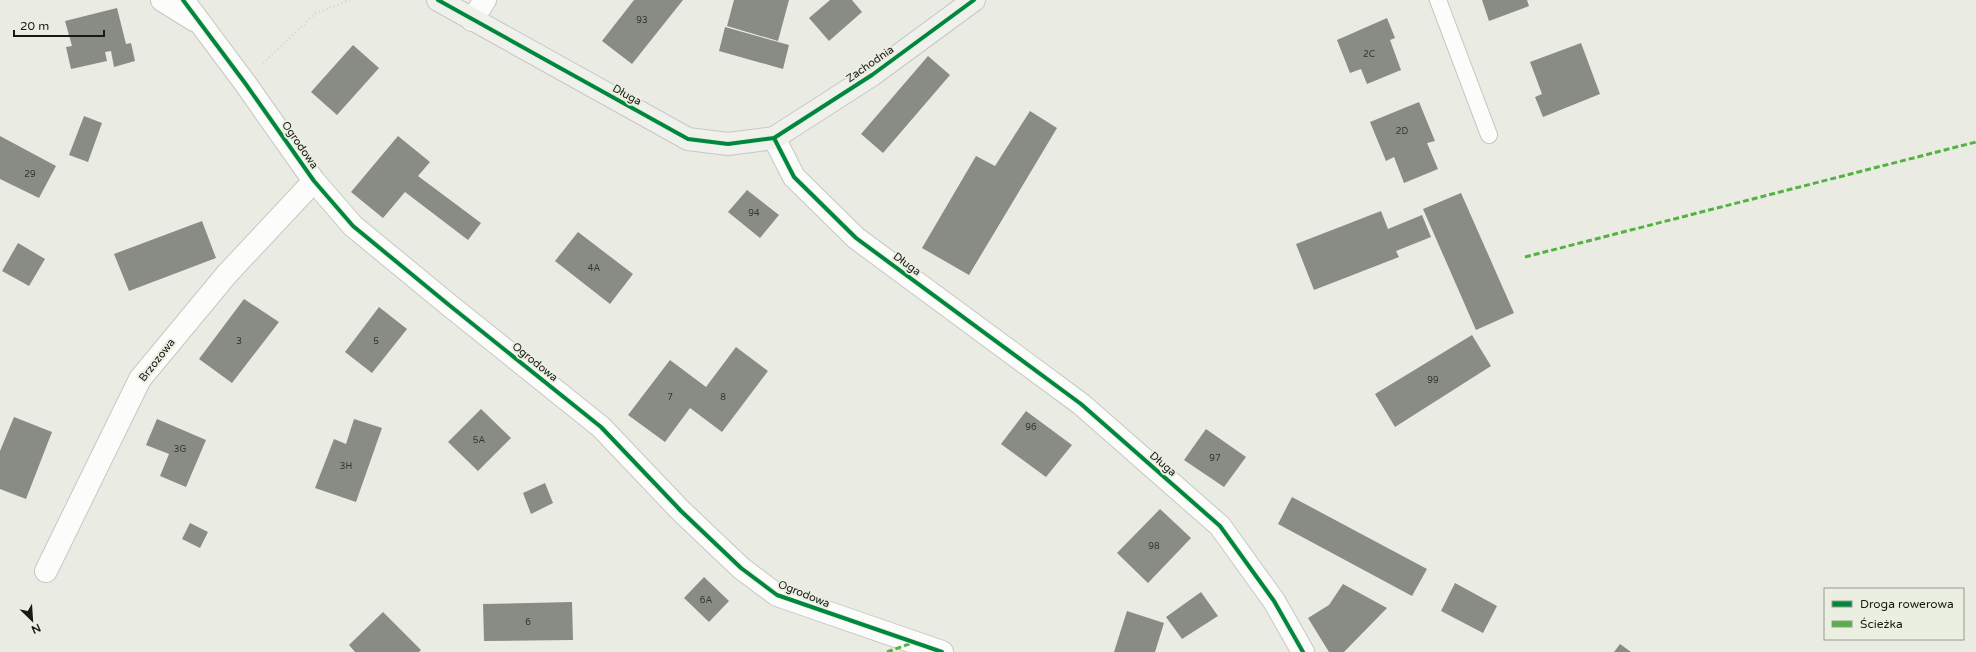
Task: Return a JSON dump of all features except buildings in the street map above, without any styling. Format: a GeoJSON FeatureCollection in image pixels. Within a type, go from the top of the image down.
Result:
{"type":"FeatureCollection","features":[{"type":"Feature","properties":{"kind":"street"},"geometry":{"type":"LineString","coordinates":[[162,0],[202,25]]}},
{"type":"Feature","properties":{"kind":"street","name":"Ogrodowa"},"geometry":{"type":"LineString","coordinates":[[183,0],[245,83],[314,181],[353,226],[601,427],[681,511],[741,568],[777,595],[942,652]]}},
{"type":"Feature","properties":{"kind":"street","name":"Długa"},"geometry":{"type":"LineString","coordinates":[[438,0],[688,138],[728,144],[774,138],[794,177],[856,238],[1081,404],[1220,526],[1274,601],[1303,652]]}},
{"type":"Feature","properties":{"kind":"street"},"geometry":{"type":"LineString","coordinates":[[472,20],[485,0]]}},
{"type":"Feature","properties":{"kind":"street","name":"Zachodnia"},"geometry":{"type":"LineString","coordinates":[[774,138],[872,75],[974,0]]}},
{"type":"Feature","properties":{"kind":"street","name":"Brzozowa"},"geometry":{"type":"LineString","coordinates":[[46,571],[140,379],[227,274],[314,181]]}},
{"type":"Feature","properties":{"kind":"lane"},"geometry":{"type":"LineString","coordinates":[[1438,0],[1489,135]]}},
{"type":"Feature","properties":{"kind":"path"},"geometry":{"type":"LineString","coordinates":[[266,61],[316,12],[350,0]]}},
{"type":"Feature","properties":{"kind":"marked path"},"geometry":{"type":"LineString","coordinates":[[1525,257],[1976,142]]}},
{"type":"Feature","properties":{"kind":"marked path"},"geometry":{"type":"LineString","coordinates":[[887,652],[912,643]]}},
{"type":"Feature","properties":{"kind":"cycle path"},"geometry":{"type":"LineString","coordinates":[[183,0],[245,83],[314,181],[353,226],[601,427],[681,511],[741,568],[777,595],[942,652]]}},
{"type":"Feature","properties":{"kind":"cycle path"},"geometry":{"type":"LineString","coordinates":[[438,0],[688,139],[728,144],[774,138],[872,75],[974,0]]}},
{"type":"Feature","properties":{"kind":"cycle path"},"geometry":{"type":"LineString","coordinates":[[774,138],[794,177],[856,238],[1081,404],[1220,526],[1274,601],[1303,652]]}}]}
